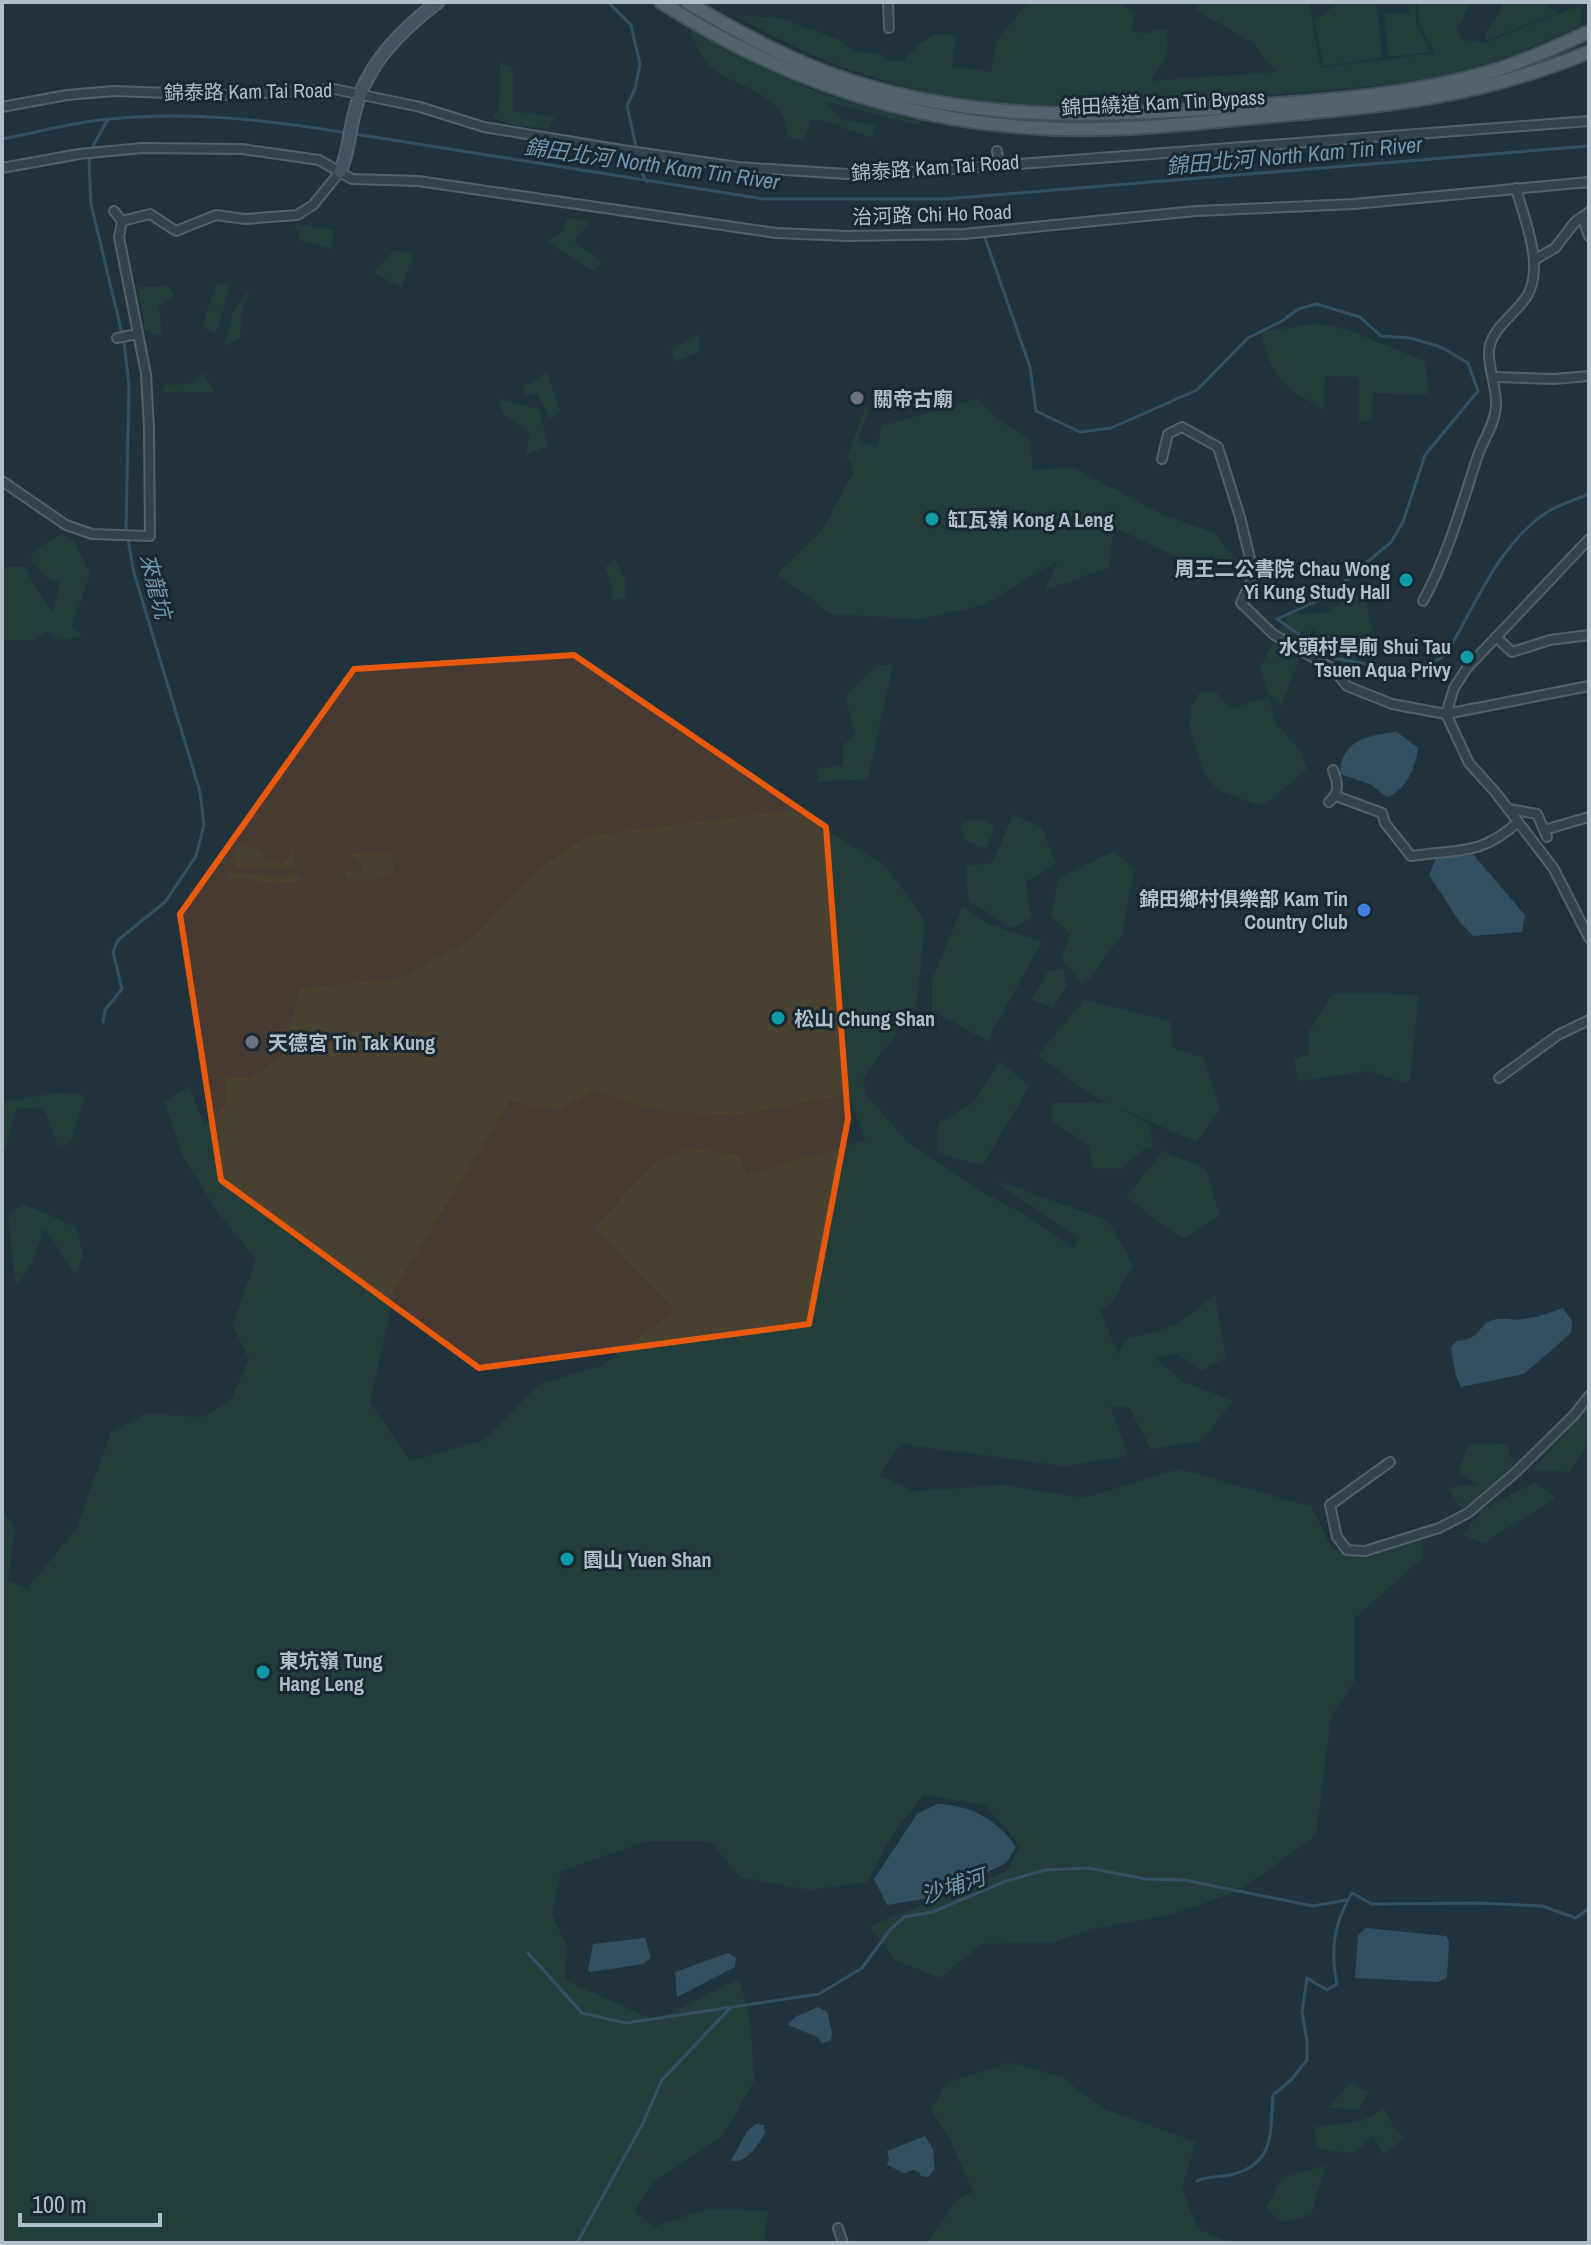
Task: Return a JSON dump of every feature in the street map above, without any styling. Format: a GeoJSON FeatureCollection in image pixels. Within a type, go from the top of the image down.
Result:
{"type":"FeatureCollection","features":[{"type":"Feature","properties":{"kind":"main road","name":"錦田繞道 Kam Tin Bypass"},"geometry":{"type":"LineString","coordinates":[[661,2],[749,53],[829,87],[924,115],[1009,127],[1102,129],[1402,104],[1509,81],[1589,52]]}},
{"type":"Feature","properties":{"kind":"main road","name":"錦田繞道 Kam Tin Bypass"},"geometry":{"type":"LineString","coordinates":[[687,2],[739,33],[840,77],[873,88],[945,104],[1013,114],[1147,113],[1397,92],[1495,70],[1589,32]]}},
{"type":"Feature","properties":{"kind":"street"},"geometry":{"type":"LineString","coordinates":[[122,221],[150,214],[176,231],[216,215],[245,219],[297,215],[313,205],[340,172],[347,158],[354,114],[367,75],[389,48],[438,2]]}},
{"type":"Feature","properties":{"kind":"street"},"geometry":{"type":"LineString","coordinates":[[888,2],[889,28]]}},
{"type":"Feature","properties":{"kind":"street","name":"錦泰路 Kam Tai Road"},"geometry":{"type":"LineString","coordinates":[[2,107],[67,95],[114,91],[225,95],[334,89],[420,107],[484,127],[622,150],[738,167],[847,174],[912,172],[1589,121]]}},
{"type":"Feature","properties":{"kind":"street","name":"治河路 Chi Ho Road"},"geometry":{"type":"LineString","coordinates":[[2,168],[79,154],[122,150],[167,147],[254,150],[319,160],[352,179],[418,181],[704,225],[776,233],[848,236],[964,234],[1196,211],[1354,204],[1589,182]]}},
{"type":"Feature","properties":{"kind":"street"},"geometry":{"type":"LineString","coordinates":[[997,151],[999,164]]}},
{"type":"Feature","properties":{"kind":"street"},"geometry":{"type":"LineString","coordinates":[[1423,601],[1440,570],[1478,455],[1492,424],[1496,408],[1489,350],[1492,340],[1527,297],[1534,279],[1534,260],[1516,188]]}},
{"type":"Feature","properties":{"kind":"street"},"geometry":{"type":"LineString","coordinates":[[2,481],[66,525],[92,534],[150,536],[146,374],[119,237],[122,221],[114,211]]}},
{"type":"Feature","properties":{"kind":"street"},"geometry":{"type":"LineString","coordinates":[[1534,260],[1555,248],[1586,215]]}},
{"type":"Feature","properties":{"kind":"street"},"geometry":{"type":"LineString","coordinates":[[1586,215],[1589,236]]}},
{"type":"Feature","properties":{"kind":"street"},"geometry":{"type":"LineString","coordinates":[[117,338],[137,334]]}},
{"type":"Feature","properties":{"kind":"street"},"geometry":{"type":"LineString","coordinates":[[1493,377],[1554,379],[1589,376]]}},
{"type":"Feature","properties":{"kind":"street"},"geometry":{"type":"LineString","coordinates":[[1162,459],[1168,434],[1182,427],[1218,447],[1254,575],[1241,603],[1273,634],[1333,669],[1347,686],[1392,704],[1446,714],[1589,686]]}},
{"type":"Feature","properties":{"kind":"street"},"geometry":{"type":"LineString","coordinates":[[1589,539],[1459,679],[1446,714],[1469,763],[1554,869],[1589,938]]}},
{"type":"Feature","properties":{"kind":"street"},"geometry":{"type":"LineString","coordinates":[[1496,637],[1512,652],[1550,640],[1589,635]]}},
{"type":"Feature","properties":{"kind":"street"},"geometry":{"type":"LineString","coordinates":[[1333,770],[1338,783],[1332,799],[1382,813],[1385,823],[1411,856],[1482,847],[1501,837],[1518,822]]}},
{"type":"Feature","properties":{"kind":"street"},"geometry":{"type":"LineString","coordinates":[[1508,809],[1537,814],[1546,834],[1589,817]]}},
{"type":"Feature","properties":{"kind":"street"},"geometry":{"type":"LineString","coordinates":[[1499,1078],[1558,1035],[1589,1020]]}},
{"type":"Feature","properties":{"kind":"street"},"geometry":{"type":"LineString","coordinates":[[1390,1462],[1330,1505],[1337,1537],[1347,1550],[1365,1551],[1439,1528],[1468,1513],[1516,1472],[1589,1396]]}},
{"type":"Feature","properties":{"kind":"street"},"geometry":{"type":"LineString","coordinates":[[838,2228],[843,2243]]}},
{"type":"Feature","properties":{"kind":"highlighted area"},"geometry":{"type":"Polygon","coordinates":[[[574,655],[826,827],[848,1119],[809,1324],[479,1368],[221,1180],[180,914],[354,669],[574,655]]]}},
{"type":"Feature","properties":{"kind":"green space"},"geometry":{"type":"Polygon","coordinates":[[[1029,2],[1117,2],[1135,13],[1132,31],[1148,34],[1156,29],[1166,31],[1167,53],[1151,81],[1276,72],[1253,43],[1196,10],[1198,2],[1309,2],[1321,68],[1436,53],[1419,24],[1418,2],[1471,2],[1457,30],[1464,40],[1484,43],[1583,4],[1580,26],[1500,59],[1449,74],[1350,88],[1074,107],[978,101],[905,87],[834,64],[734,15],[780,18],[840,40],[853,52],[881,54],[890,61],[906,61],[906,53],[916,52],[916,43],[924,42],[935,34],[956,35],[952,67],[991,72],[1001,34],[1029,2]]]}},
{"type":"Feature","properties":{"kind":"green space"},"geometry":{"type":"Polygon","coordinates":[[[1340,2],[1377,2],[1382,58],[1323,66],[1315,20],[1340,2]]]}},
{"type":"Feature","properties":{"kind":"green space"},"geometry":{"type":"Polygon","coordinates":[[[1409,2],[1416,2],[1416,25],[1431,52],[1388,57],[1384,14],[1409,14],[1409,2]]]}},
{"type":"Feature","properties":{"kind":"green space"},"geometry":{"type":"Polygon","coordinates":[[[1503,2],[1541,2],[1558,13],[1484,41],[1503,2]]]}},
{"type":"Feature","properties":{"kind":"green space"},"geometry":{"type":"Polygon","coordinates":[[[687,25],[820,93],[922,122],[917,125],[825,101],[840,119],[877,125],[872,138],[822,120],[811,120],[804,141],[787,137],[780,111],[760,94],[713,69],[701,55],[687,25]]]}},
{"type":"Feature","properties":{"kind":"green space"},"geometry":{"type":"Polygon","coordinates":[[[500,63],[513,68],[513,111],[555,117],[549,129],[509,124],[493,117],[499,108],[500,63]]]}},
{"type":"Feature","properties":{"kind":"green space"},"geometry":{"type":"Polygon","coordinates":[[[567,217],[589,222],[574,242],[602,262],[594,271],[547,242],[563,231],[567,217]]]}},
{"type":"Feature","properties":{"kind":"green space"},"geometry":{"type":"Polygon","coordinates":[[[295,224],[334,230],[331,249],[300,240],[295,224]]]}},
{"type":"Feature","properties":{"kind":"green space"},"geometry":{"type":"Polygon","coordinates":[[[394,250],[414,254],[401,288],[374,273],[394,250]]]}},
{"type":"Feature","properties":{"kind":"green space"},"geometry":{"type":"Polygon","coordinates":[[[217,283],[231,284],[216,333],[202,326],[217,283]]]}},
{"type":"Feature","properties":{"kind":"green space"},"geometry":{"type":"Polygon","coordinates":[[[138,287],[167,287],[175,294],[159,307],[162,336],[145,330],[138,287]]]}},
{"type":"Feature","properties":{"kind":"green space"},"geometry":{"type":"Polygon","coordinates":[[[251,288],[242,311],[240,339],[225,346],[233,311],[251,288]]]}},
{"type":"Feature","properties":{"kind":"green space"},"geometry":{"type":"Polygon","coordinates":[[[1315,324],[1346,329],[1425,361],[1429,394],[1373,393],[1372,421],[1359,421],[1359,377],[1325,376],[1324,410],[1309,401],[1288,387],[1275,372],[1261,332],[1315,324]]]}},
{"type":"Feature","properties":{"kind":"green space"},"geometry":{"type":"Polygon","coordinates":[[[699,335],[699,352],[676,361],[671,349],[699,335]]]}},
{"type":"Feature","properties":{"kind":"green space"},"geometry":{"type":"Polygon","coordinates":[[[547,372],[560,411],[550,419],[537,393],[526,396],[523,387],[547,372]]]}},
{"type":"Feature","properties":{"kind":"green space"},"geometry":{"type":"Polygon","coordinates":[[[203,373],[215,392],[163,392],[165,385],[190,384],[203,373]]]}},
{"type":"Feature","properties":{"kind":"green space"},"geometry":{"type":"Polygon","coordinates":[[[498,399],[539,409],[548,446],[526,455],[529,433],[503,414],[498,399]]]}},
{"type":"Feature","properties":{"kind":"green space"},"geometry":{"type":"Polygon","coordinates":[[[977,399],[999,420],[1030,439],[1033,470],[1074,468],[1164,515],[1214,533],[1240,564],[1189,562],[1113,527],[1110,567],[1045,590],[1058,560],[984,605],[919,619],[831,614],[777,574],[822,530],[854,471],[847,456],[867,403],[868,414],[857,442],[877,447],[882,426],[977,399]]]}},
{"type":"Feature","properties":{"kind":"green space"},"geometry":{"type":"Polygon","coordinates":[[[61,534],[74,540],[90,574],[72,626],[83,636],[60,640],[47,632],[32,640],[2,640],[2,567],[24,567],[52,613],[60,583],[47,577],[30,559],[36,549],[61,534]]]}},
{"type":"Feature","properties":{"kind":"green space"},"geometry":{"type":"Polygon","coordinates":[[[615,560],[625,579],[627,598],[612,599],[612,586],[605,567],[615,560]]]}},
{"type":"Feature","properties":{"kind":"green space"},"geometry":{"type":"Polygon","coordinates":[[[1377,580],[1366,601],[1376,649],[1343,665],[1312,628],[1281,706],[1268,693],[1260,668],[1288,614],[1326,613],[1377,580]]]}},
{"type":"Feature","properties":{"kind":"green space"},"geometry":{"type":"Polygon","coordinates":[[[876,665],[893,665],[868,779],[818,782],[818,769],[843,766],[843,746],[855,733],[845,697],[876,665]]]}},
{"type":"Feature","properties":{"kind":"green space"},"geometry":{"type":"Polygon","coordinates":[[[1216,692],[1230,709],[1269,697],[1276,723],[1300,750],[1307,769],[1269,801],[1258,805],[1217,790],[1202,768],[1189,727],[1191,707],[1199,693],[1216,692]]]}},
{"type":"Feature","properties":{"kind":"green space"},"geometry":{"type":"Polygon","coordinates":[[[794,810],[887,867],[925,921],[917,1005],[863,1079],[866,1095],[907,1141],[984,1193],[1026,1215],[1074,1249],[1079,1239],[992,1179],[1109,1221],[1133,1265],[1113,1301],[1101,1311],[1118,1354],[1125,1340],[1176,1325],[1215,1295],[1226,1357],[1202,1371],[1177,1353],[1156,1359],[1182,1381],[1233,1401],[1201,1441],[1151,1449],[1129,1408],[1110,1405],[1128,1456],[1063,1466],[900,1444],[880,1475],[913,1491],[1004,1485],[1084,1498],[1179,1469],[1312,1507],[1332,1549],[1368,1555],[1422,1538],[1424,1557],[1354,1619],[1354,1682],[1331,1716],[1316,1836],[1238,1891],[1173,1914],[1092,1929],[1055,1942],[982,1944],[940,1978],[896,1961],[870,1926],[1007,1871],[1020,1846],[985,1805],[924,1795],[892,1835],[867,1882],[809,1890],[740,1877],[710,1841],[648,1841],[561,1871],[552,1914],[567,1947],[565,1980],[656,2021],[739,1978],[750,2021],[755,2080],[723,2136],[654,2182],[635,2211],[654,2227],[705,2209],[768,2211],[764,2243],[2,2243],[2,1509],[15,1530],[8,1581],[27,1589],[76,1529],[111,1432],[146,1414],[204,1417],[231,1399],[249,1359],[232,1325],[256,1260],[219,1214],[184,1159],[164,1102],[190,1087],[204,1125],[226,1104],[226,1077],[250,1078],[284,1055],[299,988],[398,979],[469,941],[544,865],[587,836],[794,810]],[[592,1091],[558,1110],[510,1101],[396,1286],[370,1403],[411,1461],[484,1440],[538,1385],[600,1366],[675,1311],[594,1227],[655,1163],[687,1148],[738,1155],[747,1175],[865,1140],[848,1094],[737,1115],[661,1111],[592,1091]]]}},
{"type":"Feature","properties":{"kind":"green space"},"geometry":{"type":"Polygon","coordinates":[[[1013,815],[1042,827],[1056,864],[1026,882],[1031,917],[1012,928],[969,901],[965,866],[992,863],[1013,815]]]}},
{"type":"Feature","properties":{"kind":"green space"},"geometry":{"type":"Polygon","coordinates":[[[978,818],[996,827],[986,848],[964,840],[961,824],[978,818]]]}},
{"type":"Feature","properties":{"kind":"green space"},"geometry":{"type":"Polygon","coordinates":[[[236,843],[263,850],[264,860],[283,864],[294,851],[295,869],[235,868],[236,843]]]}},
{"type":"Feature","properties":{"kind":"green space"},"geometry":{"type":"Polygon","coordinates":[[[1114,851],[1134,870],[1123,933],[1090,978],[1082,984],[1061,957],[1070,934],[1051,916],[1058,878],[1114,851]]]}},
{"type":"Feature","properties":{"kind":"green space"},"geometry":{"type":"Polygon","coordinates":[[[394,852],[391,860],[395,872],[376,880],[347,879],[344,871],[363,872],[361,865],[349,854],[394,852]]]}},
{"type":"Feature","properties":{"kind":"green space"},"geometry":{"type":"Polygon","coordinates":[[[230,872],[276,876],[300,874],[300,881],[279,883],[228,878],[230,872]]]}},
{"type":"Feature","properties":{"kind":"green space"},"geometry":{"type":"Polygon","coordinates":[[[962,906],[989,924],[1042,942],[987,1041],[932,1010],[932,980],[962,906]]]}},
{"type":"Feature","properties":{"kind":"green space"},"geometry":{"type":"Polygon","coordinates":[[[1063,969],[1067,986],[1053,1008],[1032,1000],[1048,971],[1063,969]]]}},
{"type":"Feature","properties":{"kind":"green space"},"geometry":{"type":"Polygon","coordinates":[[[1333,994],[1419,995],[1410,1080],[1401,1082],[1370,1071],[1298,1081],[1294,1060],[1309,1054],[1309,1032],[1333,994]]]}},
{"type":"Feature","properties":{"kind":"green space"},"geometry":{"type":"Polygon","coordinates":[[[1084,1000],[1170,1021],[1173,1048],[1204,1058],[1220,1110],[1196,1142],[1116,1106],[1148,1124],[1154,1147],[1143,1150],[1121,1169],[1093,1168],[1088,1145],[1051,1120],[1052,1103],[1108,1103],[1087,1093],[1038,1055],[1084,1000]]]}},
{"type":"Feature","properties":{"kind":"green space"},"geometry":{"type":"Polygon","coordinates":[[[999,1061],[1030,1086],[982,1166],[937,1152],[938,1123],[974,1102],[999,1061]]]}},
{"type":"Feature","properties":{"kind":"green space"},"geometry":{"type":"Polygon","coordinates":[[[57,1093],[85,1095],[71,1142],[59,1147],[43,1107],[16,1109],[6,1148],[2,1145],[2,1102],[57,1093]]]}},
{"type":"Feature","properties":{"kind":"green space"},"geometry":{"type":"Polygon","coordinates":[[[1163,1151],[1206,1169],[1220,1216],[1182,1239],[1126,1197],[1163,1151]]]}},
{"type":"Feature","properties":{"kind":"green space"},"geometry":{"type":"Polygon","coordinates":[[[23,1204],[76,1227],[84,1257],[75,1274],[45,1228],[30,1267],[16,1288],[8,1216],[23,1204]]]}},
{"type":"Feature","properties":{"kind":"green space"},"geometry":{"type":"Polygon","coordinates":[[[1589,1405],[1589,1442],[1570,1472],[1533,1470],[1589,1405]]]}},
{"type":"Feature","properties":{"kind":"green space"},"geometry":{"type":"Polygon","coordinates":[[[1506,1444],[1514,1464],[1478,1498],[1461,1509],[1448,1488],[1478,1484],[1458,1472],[1468,1445],[1506,1444]]]}},
{"type":"Feature","properties":{"kind":"green space"},"geometry":{"type":"Polygon","coordinates":[[[1536,1482],[1556,1499],[1483,1543],[1462,1535],[1483,1509],[1536,1482]]]}},
{"type":"Feature","properties":{"kind":"green space"},"geometry":{"type":"Polygon","coordinates":[[[1008,2063],[1062,2077],[1102,2108],[1196,2142],[1182,2188],[1198,2229],[1232,2243],[927,2243],[957,2200],[973,2192],[949,2138],[931,2110],[946,2083],[1008,2063]]]}},
{"type":"Feature","properties":{"kind":"green space"},"geometry":{"type":"Polygon","coordinates":[[[1350,2082],[1369,2092],[1358,2110],[1328,2108],[1350,2082]]]}},
{"type":"Feature","properties":{"kind":"green space"},"geometry":{"type":"Polygon","coordinates":[[[1384,2109],[1404,2138],[1384,2154],[1373,2136],[1354,2153],[1316,2149],[1315,2127],[1361,2121],[1384,2109]]]}},
{"type":"Feature","properties":{"kind":"green space"},"geometry":{"type":"Polygon","coordinates":[[[1326,2165],[1311,2215],[1281,2222],[1266,2208],[1282,2178],[1326,2165]]]}},
{"type":"Feature","properties":{"kind":"water"},"geometry":{"type":"Polygon","coordinates":[[[1397,732],[1418,748],[1409,777],[1394,794],[1387,797],[1370,784],[1340,774],[1345,754],[1358,741],[1397,732]]]}},
{"type":"Feature","properties":{"kind":"water"},"geometry":{"type":"Polygon","coordinates":[[[1472,853],[1525,915],[1522,932],[1473,936],[1459,921],[1429,875],[1436,859],[1472,853]]]}},
{"type":"Feature","properties":{"kind":"water"},"geometry":{"type":"Polygon","coordinates":[[[1563,1308],[1572,1321],[1571,1333],[1524,1374],[1461,1387],[1451,1348],[1456,1341],[1471,1338],[1493,1320],[1525,1319],[1563,1308]]]}},
{"type":"Feature","properties":{"kind":"water"},"geometry":{"type":"Polygon","coordinates":[[[937,1804],[961,1807],[982,1815],[1009,1837],[1016,1847],[1006,1863],[960,1885],[924,1899],[887,1905],[874,1879],[917,1814],[937,1804]]]}},
{"type":"Feature","properties":{"kind":"water"},"geometry":{"type":"Polygon","coordinates":[[[1366,1928],[1446,1936],[1449,1941],[1447,1978],[1437,1982],[1355,1978],[1358,1935],[1366,1928]]]}},
{"type":"Feature","properties":{"kind":"water"},"geometry":{"type":"Polygon","coordinates":[[[645,1938],[651,1958],[643,1964],[588,1970],[593,1944],[645,1938]]]}},
{"type":"Feature","properties":{"kind":"water"},"geometry":{"type":"Polygon","coordinates":[[[728,1953],[736,1958],[735,1967],[677,1997],[675,1972],[728,1953]]]}},
{"type":"Feature","properties":{"kind":"water"},"geometry":{"type":"Polygon","coordinates":[[[818,2007],[827,2012],[831,2041],[822,2043],[817,2037],[788,2025],[795,2017],[818,2007]]]}},
{"type":"Feature","properties":{"kind":"water"},"geometry":{"type":"Polygon","coordinates":[[[756,2124],[764,2125],[765,2133],[759,2143],[747,2156],[731,2161],[747,2131],[756,2124]]]}},
{"type":"Feature","properties":{"kind":"water"},"geometry":{"type":"Polygon","coordinates":[[[925,2136],[933,2149],[935,2169],[928,2177],[913,2170],[904,2173],[887,2165],[887,2151],[925,2136]]]}},
{"type":"Feature","properties":{"kind":"waterway"},"geometry":{"type":"LineString","coordinates":[[608,2],[631,25],[640,64],[635,89],[627,106],[642,173],[647,182]]}},
{"type":"Feature","properties":{"kind":"waterway","name":"錦田北河 North Kam Tin River"},"geometry":{"type":"LineString","coordinates":[[2,139],[96,120],[169,116],[259,121],[347,133]]}},
{"type":"Feature","properties":{"kind":"waterway","name":"來龍坑"},"geometry":{"type":"LineString","coordinates":[[103,1022],[105,1010],[122,989],[113,952],[118,940],[165,902],[196,856],[204,825],[200,792],[134,573],[126,529],[129,385],[124,342],[91,204],[89,164],[94,144],[108,119]]}},
{"type":"Feature","properties":{"kind":"waterway","name":"錦田北河 North Kam Tin River"},"geometry":{"type":"LineString","coordinates":[[355,134],[764,199],[945,199],[1589,146]]}},
{"type":"Feature","properties":{"kind":"waterway"},"geometry":{"type":"LineString","coordinates":[[984,235],[1030,367],[1036,411],[1080,432],[1111,428],[1197,390],[1248,338],[1298,309],[1317,304],[1360,317],[1381,336],[1411,338],[1441,347],[1468,363],[1478,391],[1425,455],[1403,522],[1391,542],[1328,596],[1277,619]]}},
{"type":"Feature","properties":{"kind":"waterway"},"geometry":{"type":"LineString","coordinates":[[1277,619],[1333,658],[1412,672],[1441,658],[1502,557],[1528,527],[1560,505],[1589,494]]}},
{"type":"Feature","properties":{"kind":"waterway","name":"沙埔河"},"geometry":{"type":"LineString","coordinates":[[528,1953],[582,2013],[626,2023],[819,1994],[862,1968],[890,1930],[904,1917],[932,1912],[1006,1881],[1046,1870],[1089,1868],[1145,1879],[1184,1880],[1313,1906],[1347,1900]]}},
{"type":"Feature","properties":{"kind":"waterway"},"geometry":{"type":"LineString","coordinates":[[1197,2181],[1248,2169],[1264,2153],[1270,2132],[1273,2095],[1291,2080],[1307,2060],[1302,2012],[1307,1978],[1327,1990],[1337,1984],[1335,1937],[1352,1893],[1372,1904],[1542,1906],[1576,1918],[1589,1908]]}},
{"type":"Feature","properties":{"kind":"waterway"},"geometry":{"type":"LineString","coordinates":[[577,2243],[642,2125],[662,2080],[731,2007]]}},
{"type":"Feature","properties":{"kind":"place","name":"關帝古廟"},"geometry":{"type":"Point","coordinates":[857,398]}},
{"type":"Feature","properties":{"kind":"place","name":"缸瓦嶺 Kong A Leng"},"geometry":{"type":"Point","coordinates":[932,519]}},
{"type":"Feature","properties":{"kind":"place","name":"周王二公書院 Chau Wong Yi Kung Study Hall"},"geometry":{"type":"Point","coordinates":[1406,580]}},
{"type":"Feature","properties":{"kind":"place","name":"水頭村旱廁 Shui Tau Tsuen Aqua Privy"},"geometry":{"type":"Point","coordinates":[1467,657]}},
{"type":"Feature","properties":{"kind":"place","name":"錦田鄉村俱樂部 Kam Tin Country Club"},"geometry":{"type":"Point","coordinates":[1364,910]}},
{"type":"Feature","properties":{"kind":"place","name":"松山 Chung Shan"},"geometry":{"type":"Point","coordinates":[778,1018]}},
{"type":"Feature","properties":{"kind":"place","name":"天德宮 Tin Tak Kung"},"geometry":{"type":"Point","coordinates":[252,1042]}},
{"type":"Feature","properties":{"kind":"place","name":"園山 Yuen Shan"},"geometry":{"type":"Point","coordinates":[567,1559]}},
{"type":"Feature","properties":{"kind":"place","name":"東坑嶺 Tung Hang Leng"},"geometry":{"type":"Point","coordinates":[263,1672]}}]}
